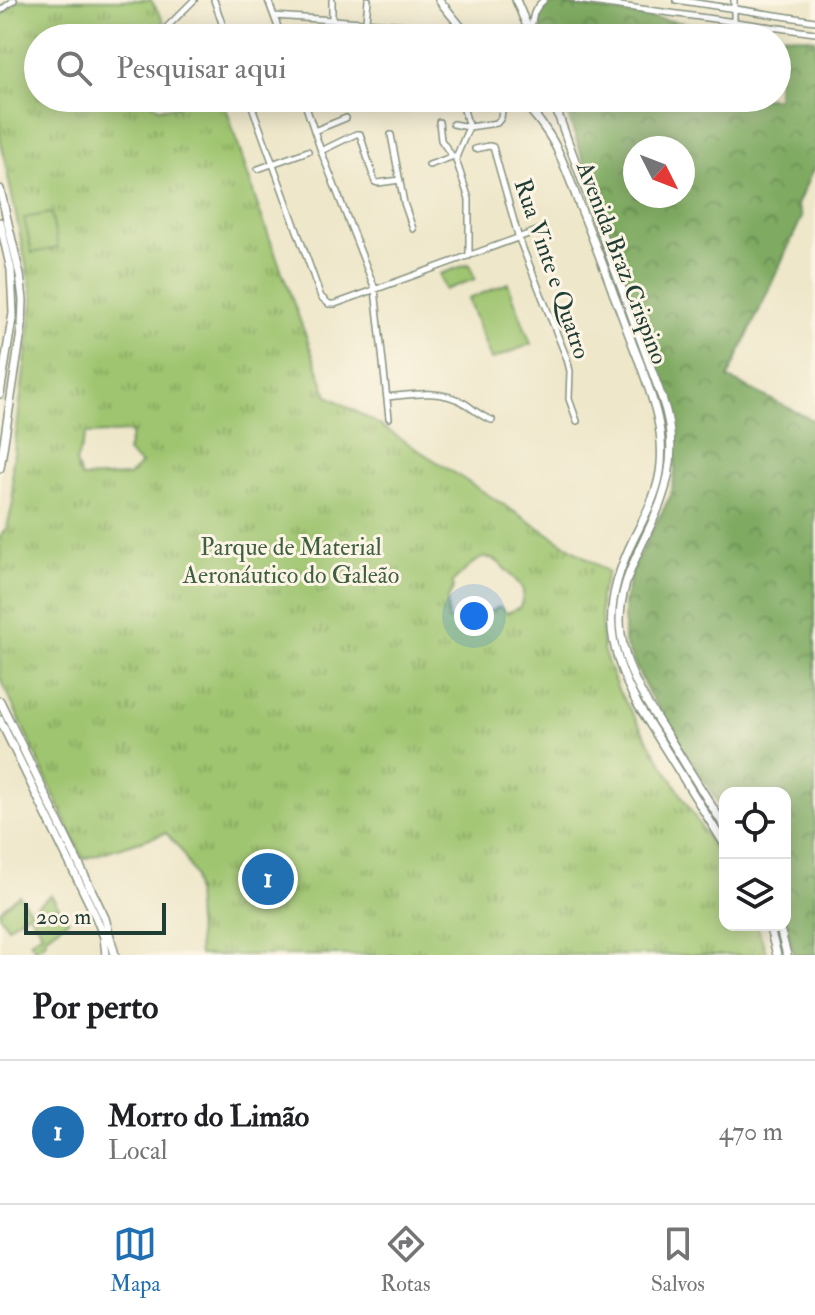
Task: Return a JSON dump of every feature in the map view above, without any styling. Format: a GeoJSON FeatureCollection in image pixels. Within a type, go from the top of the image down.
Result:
{"type":"FeatureCollection","features":[{"type":"Feature","properties":{"kind":"main road"},"geometry":{"type":"LineString","coordinates":[[439,0],[459,24]]}},
{"type":"Feature","properties":{"kind":"main road"},"geometry":{"type":"LineString","coordinates":[[516,0],[526,24]]}},
{"type":"Feature","properties":{"kind":"main road","name":"Avenida Braz Crispino"},"geometry":{"type":"LineString","coordinates":[[531,112],[560,155],[660,422],[658,484],[623,561],[612,602],[612,632],[617,660],[638,705],[719,835]]}},
{"type":"Feature","properties":{"kind":"main road","name":"Avenida Braz Crispino"},"geometry":{"type":"LineString","coordinates":[[557,112],[670,427],[671,460],[665,488],[629,570],[624,590],[620,618],[623,647],[638,688],[719,817]]}},
{"type":"Feature","properties":{"kind":"main road"},"geometry":{"type":"LineString","coordinates":[[0,189],[23,300],[22,326],[0,468]]}},
{"type":"Feature","properties":{"kind":"main road"},"geometry":{"type":"LineString","coordinates":[[0,222],[11,270],[13,298],[12,330],[0,394]]}},
{"type":"Feature","properties":{"kind":"main road"},"geometry":{"type":"LineString","coordinates":[[0,701],[105,918],[115,955]]}},
{"type":"Feature","properties":{"kind":"main road"},"geometry":{"type":"LineString","coordinates":[[0,720],[95,915],[104,937],[106,955]]}},
{"type":"Feature","properties":{"kind":"main road"},"geometry":{"type":"LineString","coordinates":[[771,931],[777,955]]}},
{"type":"Feature","properties":{"kind":"main road"},"geometry":{"type":"LineString","coordinates":[[781,931],[787,955]]}},
{"type":"Feature","properties":{"kind":"street"},"geometry":{"type":"LineString","coordinates":[[0,11],[14,0]]}},
{"type":"Feature","properties":{"kind":"street"},"geometry":{"type":"LineString","coordinates":[[170,24],[194,0]]}},
{"type":"Feature","properties":{"kind":"street"},"geometry":{"type":"LineString","coordinates":[[214,0],[222,24]]}},
{"type":"Feature","properties":{"kind":"street"},"geometry":{"type":"LineString","coordinates":[[268,0],[277,24]]}},
{"type":"Feature","properties":{"kind":"street"},"geometry":{"type":"LineString","coordinates":[[332,0],[332,18]]}},
{"type":"Feature","properties":{"kind":"street"},"geometry":{"type":"LineString","coordinates":[[366,21],[368,0]]}},
{"type":"Feature","properties":{"kind":"street"},"geometry":{"type":"LineString","coordinates":[[532,24],[532,17],[544,0]]}},
{"type":"Feature","properties":{"kind":"street"},"geometry":{"type":"LineString","coordinates":[[577,0],[615,2],[755,24]]}},
{"type":"Feature","properties":{"kind":"street"},"geometry":{"type":"LineString","coordinates":[[676,0],[815,21]]}},
{"type":"Feature","properties":{"kind":"street"},"geometry":{"type":"LineString","coordinates":[[734,0],[734,21]]}},
{"type":"Feature","properties":{"kind":"street"},"geometry":{"type":"LineString","coordinates":[[719,19],[720,6]]}},
{"type":"Feature","properties":{"kind":"street"},"geometry":{"type":"LineString","coordinates":[[774,24],[773,21],[779,15]]}},
{"type":"Feature","properties":{"kind":"street"},"geometry":{"type":"LineString","coordinates":[[274,16],[397,24]]}},
{"type":"Feature","properties":{"kind":"street"},"geometry":{"type":"LineString","coordinates":[[282,24],[291,17]]}},
{"type":"Feature","properties":{"kind":"street"},"geometry":{"type":"LineString","coordinates":[[791,29],[815,33]]}},
{"type":"Feature","properties":{"kind":"street"},"geometry":{"type":"LineString","coordinates":[[254,112],[321,297],[329,304],[545,228]]}},
{"type":"Feature","properties":{"kind":"street"},"geometry":{"type":"LineString","coordinates":[[308,112],[375,289],[389,418]]}},
{"type":"Feature","properties":{"kind":"street"},"geometry":{"type":"LineString","coordinates":[[429,165],[454,156],[469,127],[465,112]]}},
{"type":"Feature","properties":{"kind":"street"},"geometry":{"type":"LineString","coordinates":[[453,124],[469,127],[497,123],[502,112]]}},
{"type":"Feature","properties":{"kind":"street"},"geometry":{"type":"LineString","coordinates":[[314,131],[346,118]]}},
{"type":"Feature","properties":{"kind":"street"},"geometry":{"type":"LineString","coordinates":[[439,122],[441,140],[456,160],[469,199],[469,256]]}},
{"type":"Feature","properties":{"kind":"street"},"geometry":{"type":"LineString","coordinates":[[321,151],[358,134],[362,138],[375,182],[400,180]]}},
{"type":"Feature","properties":{"kind":"street"},"geometry":{"type":"LineString","coordinates":[[391,135],[404,203],[413,229]]}},
{"type":"Feature","properties":{"kind":"street","name":"Rua Vinte e Quatro"},"geometry":{"type":"LineString","coordinates":[[475,149],[493,147],[519,239],[567,359],[569,399],[577,421]]}},
{"type":"Feature","properties":{"kind":"street"},"geometry":{"type":"LineString","coordinates":[[258,169],[308,151]]}},
{"type":"Feature","properties":{"kind":"street"},"geometry":{"type":"LineString","coordinates":[[387,397],[424,393],[444,395],[463,402],[484,418],[492,420]]}},
{"type":"Feature","properties":{"kind":"green space","name":"Parque de Material Aeronáutico do Galeão"},"geometry":{"type":"Polygon","coordinates":[[[19,0],[151,0],[164,21],[161,24],[24,24],[24,112],[227,112],[257,204],[328,396],[375,422],[608,572],[600,596],[603,650],[618,690],[719,857],[719,931],[759,931],[767,955],[199,955],[194,875],[181,850],[166,833],[83,859],[0,677],[0,536],[7,527],[13,503],[12,468],[33,299],[0,137],[0,16],[19,0]],[[132,432],[86,434],[76,462],[81,478],[129,476],[141,464],[127,452],[132,432]],[[484,557],[453,582],[447,600],[448,620],[474,619],[500,607],[507,613],[520,607],[523,592],[520,585],[499,563],[484,557]]]}},
{"type":"Feature","properties":{"kind":"green space"},"geometry":{"type":"Polygon","coordinates":[[[555,3],[692,24],[541,24],[540,17],[546,8],[555,3]]]}},
{"type":"Feature","properties":{"kind":"green space"},"geometry":{"type":"Polygon","coordinates":[[[791,36],[815,39],[815,165],[797,205],[802,217],[728,378],[815,421],[815,955],[794,955],[788,931],[791,931],[791,787],[719,787],[719,804],[648,692],[624,642],[624,601],[634,564],[671,495],[675,471],[675,425],[567,112],[791,112],[791,36]]]}},
{"type":"Feature","properties":{"kind":"green space"},"geometry":{"type":"Polygon","coordinates":[[[51,213],[58,248],[32,253],[24,218],[51,213]]]}},
{"type":"Feature","properties":{"kind":"green space"},"geometry":{"type":"Polygon","coordinates":[[[469,264],[475,279],[445,290],[440,274],[469,264]]]}},
{"type":"Feature","properties":{"kind":"green space"},"geometry":{"type":"Polygon","coordinates":[[[508,283],[531,344],[491,360],[468,299],[508,283]]]}},
{"type":"Feature","properties":{"kind":"green space"},"geometry":{"type":"Polygon","coordinates":[[[19,895],[30,910],[51,895],[68,920],[45,937],[46,942],[35,949],[30,941],[42,933],[28,912],[8,927],[0,916],[0,910],[19,895]]]}},
{"type":"Feature","properties":{"kind":"place","name":"Morro do Limão"},"geometry":{"type":"Point","coordinates":[268,879]}}]}
